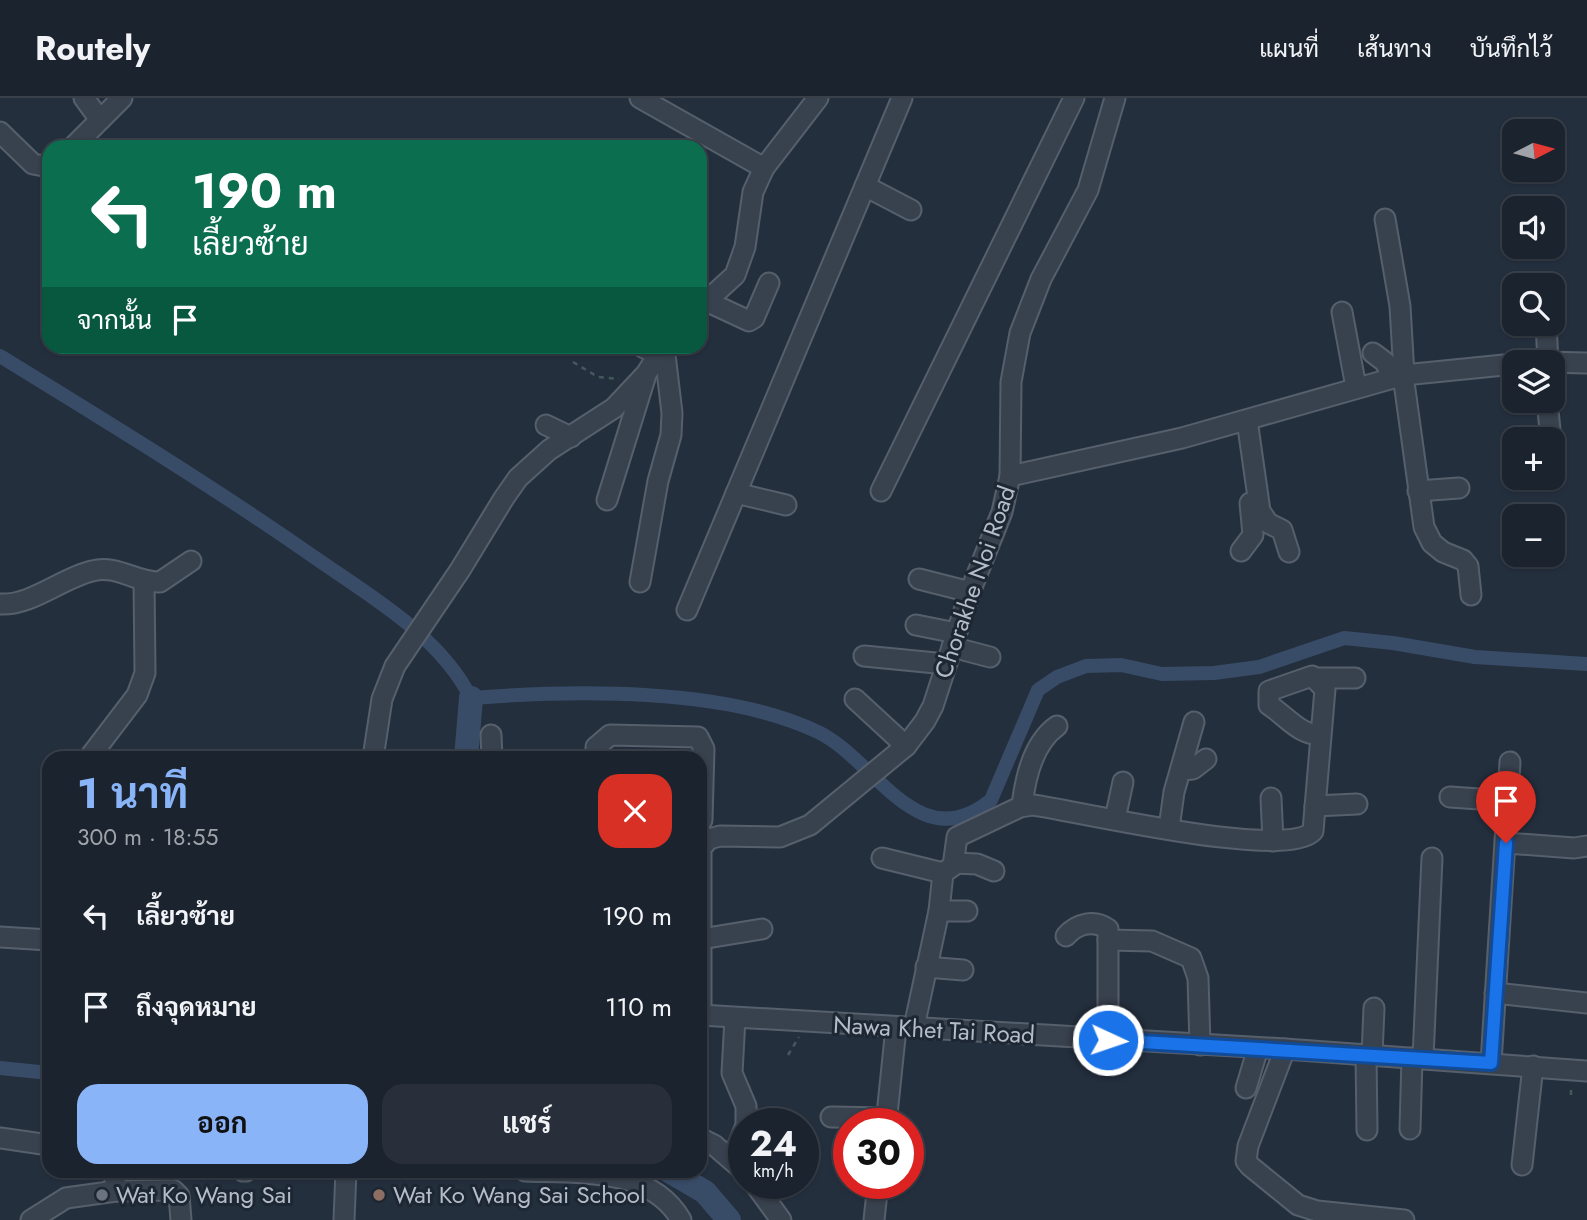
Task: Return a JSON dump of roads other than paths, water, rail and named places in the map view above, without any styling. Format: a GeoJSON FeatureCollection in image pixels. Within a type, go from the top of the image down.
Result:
{"type":"FeatureCollection","features":[{"type":"Feature","properties":{"kind":"street"},"geometry":{"type":"LineString","coordinates":[[84,98],[100,120]]}},
{"type":"Feature","properties":{"kind":"street"},"geometry":{"type":"LineString","coordinates":[[80,140],[122,98]]}},
{"type":"Feature","properties":{"kind":"street"},"geometry":{"type":"LineString","coordinates":[[640,98],[764,168]]}},
{"type":"Feature","properties":{"kind":"street"},"geometry":{"type":"LineString","coordinates":[[707,301],[726,285],[740,263],[753,192],[764,168],[818,98]]}},
{"type":"Feature","properties":{"kind":"street"},"geometry":{"type":"LineString","coordinates":[[687,610],[902,98]]}},
{"type":"Feature","properties":{"kind":"street"},"geometry":{"type":"LineString","coordinates":[[881,491],[1074,98]]}},
{"type":"Feature","properties":{"kind":"street"},"geometry":{"type":"LineString","coordinates":[[1010,476],[1011,382],[1020,333],[1041,279],[1088,190],[1115,98]]}},
{"type":"Feature","properties":{"kind":"street"},"geometry":{"type":"LineString","coordinates":[[0,132],[33,164],[42,166]]}},
{"type":"Feature","properties":{"kind":"street"},"geometry":{"type":"LineString","coordinates":[[865,186],[911,210]]}},
{"type":"Feature","properties":{"kind":"street"},"geometry":{"type":"LineString","coordinates":[[1385,219],[1400,306],[1400,376],[1424,527],[1432,543],[1468,566],[1471,595]]}},
{"type":"Feature","properties":{"kind":"street"},"geometry":{"type":"LineString","coordinates":[[707,305],[749,321],[754,318],[769,283]]}},
{"type":"Feature","properties":{"kind":"street"},"geometry":{"type":"LineString","coordinates":[[1342,312],[1356,387]]}},
{"type":"Feature","properties":{"kind":"street"},"geometry":{"type":"LineString","coordinates":[[1373,352],[1400,376]]}},
{"type":"Feature","properties":{"kind":"street"},"geometry":{"type":"LineString","coordinates":[[607,500],[643,377],[654,354]]}},
{"type":"Feature","properties":{"kind":"street"},"geometry":{"type":"LineString","coordinates":[[640,582],[658,481],[671,435],[672,413],[658,354]]}},
{"type":"Feature","properties":{"kind":"street"},"geometry":{"type":"LineString","coordinates":[[1565,362],[1587,363]]}},
{"type":"Feature","properties":{"kind":"street","name":"Chorakhe Noi Road"},"geometry":{"type":"LineString","coordinates":[[707,820],[792,834],[810,825],[906,746],[933,706],[970,592],[1002,512],[1010,476],[1125,452],[1400,376],[1502,365]]}},
{"type":"Feature","properties":{"kind":"street"},"geometry":{"type":"LineString","coordinates":[[374,751],[387,682],[410,641],[518,478],[549,450],[614,408],[643,377]]}},
{"type":"Feature","properties":{"kind":"street"},"geometry":{"type":"LineString","coordinates":[[1241,551],[1253,535],[1243,421]]}},
{"type":"Feature","properties":{"kind":"street"},"geometry":{"type":"LineString","coordinates":[[1243,421],[1260,511],[1268,523],[1282,530],[1289,552]]}},
{"type":"Feature","properties":{"kind":"street"},"geometry":{"type":"LineString","coordinates":[[546,425],[571,437]]}},
{"type":"Feature","properties":{"kind":"street"},"geometry":{"type":"LineString","coordinates":[[1418,491],[1460,488]]}},
{"type":"Feature","properties":{"kind":"street"},"geometry":{"type":"LineString","coordinates":[[736,493],[786,505]]}},
{"type":"Feature","properties":{"kind":"street"},"geometry":{"type":"LineString","coordinates":[[0,604],[19,602],[91,571],[118,570],[144,580],[167,581],[191,561]]}},
{"type":"Feature","properties":{"kind":"street"},"geometry":{"type":"LineString","coordinates":[[919,579],[970,592]]}},
{"type":"Feature","properties":{"kind":"street"},"geometry":{"type":"LineString","coordinates":[[94,751],[137,695],[145,673],[144,580]]}},
{"type":"Feature","properties":{"kind":"street"},"geometry":{"type":"LineString","coordinates":[[916,625],[951,648]]}},
{"type":"Feature","properties":{"kind":"street"},"geometry":{"type":"LineString","coordinates":[[864,656],[951,648],[990,657]]}},
{"type":"Feature","properties":{"kind":"street"},"geometry":{"type":"LineString","coordinates":[[1327,728],[1313,736],[1290,723],[1269,705],[1269,691],[1312,676],[1355,678]]}},
{"type":"Feature","properties":{"kind":"street"},"geometry":{"type":"LineString","coordinates":[[889,1108],[905,1027],[926,967],[957,837],[1022,806],[1043,807],[1214,837],[1273,841],[1303,838],[1313,831],[1327,728],[1325,688],[1316,678]]}},
{"type":"Feature","properties":{"kind":"street"},"geometry":{"type":"LineString","coordinates":[[855,699],[906,746]]}},
{"type":"Feature","properties":{"kind":"street"},"geometry":{"type":"LineString","coordinates":[[1169,828],[1170,812],[1194,722]]}},
{"type":"Feature","properties":{"kind":"street"},"geometry":{"type":"LineString","coordinates":[[1022,806],[1025,784],[1040,744],[1046,734],[1057,726]]}},
{"type":"Feature","properties":{"kind":"street"},"geometry":{"type":"LineString","coordinates":[[491,735],[492,751]]}},
{"type":"Feature","properties":{"kind":"street"},"geometry":{"type":"LineString","coordinates":[[596,751],[596,747],[610,735],[698,737],[704,751]]}},
{"type":"Feature","properties":{"kind":"street"},"geometry":{"type":"LineString","coordinates":[[1181,770],[1193,769],[1206,759]]}},
{"type":"Feature","properties":{"kind":"street"},"geometry":{"type":"LineString","coordinates":[[1491,1063],[1510,762]]}},
{"type":"Feature","properties":{"kind":"street"},"geometry":{"type":"LineString","coordinates":[[1303,838],[1308,816],[1307,768]]}},
{"type":"Feature","properties":{"kind":"street"},"geometry":{"type":"LineString","coordinates":[[1115,819],[1123,782]]}},
{"type":"Feature","properties":{"kind":"street"},"geometry":{"type":"LineString","coordinates":[[1450,797],[1508,802]]}},
{"type":"Feature","properties":{"kind":"street"},"geometry":{"type":"LineString","coordinates":[[1271,799],[1273,841]]}},
{"type":"Feature","properties":{"kind":"street"},"geometry":{"type":"LineString","coordinates":[[1315,806],[1357,804]]}},
{"type":"Feature","properties":{"kind":"street"},"geometry":{"type":"LineString","coordinates":[[1506,843],[1574,848],[1587,845]]}},
{"type":"Feature","properties":{"kind":"street"},"geometry":{"type":"LineString","coordinates":[[882,858],[912,868],[949,868],[977,863],[994,871]]}},
{"type":"Feature","properties":{"kind":"street"},"geometry":{"type":"LineString","coordinates":[[1410,1129],[1432,858]]}},
{"type":"Feature","properties":{"kind":"street"},"geometry":{"type":"LineString","coordinates":[[939,911],[967,911]]}},
{"type":"Feature","properties":{"kind":"street"},"geometry":{"type":"LineString","coordinates":[[1066,936],[1080,925],[1101,925],[1108,929],[1108,1040]]}},
{"type":"Feature","properties":{"kind":"street"},"geometry":{"type":"LineString","coordinates":[[707,938],[762,929]]}},
{"type":"Feature","properties":{"kind":"street"},"geometry":{"type":"LineString","coordinates":[[0,937],[42,940]]}},
{"type":"Feature","properties":{"kind":"street"},"geometry":{"type":"LineString","coordinates":[[1108,940],[1152,941],[1191,958],[1198,978],[1200,1045]]}},
{"type":"Feature","properties":{"kind":"street"},"geometry":{"type":"LineString","coordinates":[[926,967],[963,970]]}},
{"type":"Feature","properties":{"kind":"street"},"geometry":{"type":"LineString","coordinates":[[1495,993],[1587,1003]]}},
{"type":"Feature","properties":{"kind":"street"},"geometry":{"type":"LineString","coordinates":[[1367,1130],[1369,1055],[1374,1008]]}},
{"type":"Feature","properties":{"kind":"street","name":"Nawa Khet Tai Road"},"geometry":{"type":"LineString","coordinates":[[707,1016],[1285,1049],[1587,1071]]}},
{"type":"Feature","properties":{"kind":"street"},"geometry":{"type":"LineString","coordinates":[[735,1018],[732,1073],[746,1108]]}},
{"type":"Feature","properties":{"kind":"street"},"geometry":{"type":"LineString","coordinates":[[1246,1088],[1258,1048]]}},
{"type":"Feature","properties":{"kind":"street"},"geometry":{"type":"LineString","coordinates":[[1285,1049],[1248,1146],[1246,1161],[1284,1196],[1316,1215],[1404,1220]]}},
{"type":"Feature","properties":{"kind":"street"},"geometry":{"type":"LineString","coordinates":[[1522,1165],[1533,1066]]}},
{"type":"Feature","properties":{"kind":"street"},"geometry":{"type":"LineString","coordinates":[[0,1138],[42,1144]]}},
{"type":"Feature","properties":{"kind":"street"},"geometry":{"type":"LineString","coordinates":[[707,1144],[728,1160]]}},
{"type":"Feature","properties":{"kind":"street"},"geometry":{"type":"LineString","coordinates":[[115,1178],[116,1191]]}},
{"type":"Feature","properties":{"kind":"street"},"geometry":{"type":"LineString","coordinates":[[344,1220],[346,1178]]}},
{"type":"Feature","properties":{"kind":"street"},"geometry":{"type":"LineString","coordinates":[[605,1178],[628,1180],[671,1203],[681,1220]]}},
{"type":"Feature","properties":{"kind":"street"},"geometry":{"type":"LineString","coordinates":[[31,1220],[66,1198],[116,1191],[173,1190],[179,1196],[181,1220]]}},
{"type":"Feature","properties":{"kind":"street"},"geometry":{"type":"LineString","coordinates":[[765,1199],[780,1220]]}},
{"type":"Feature","properties":{"kind":"street"},"geometry":{"type":"LineString","coordinates":[[874,1220],[876,1199]]}},
{"type":"Feature","properties":{"kind":"waterway"},"geometry":{"type":"LineString","coordinates":[[0,356],[198,479],[380,602],[402,618],[441,655],[471,698],[601,693],[648,695],[694,699],[781,717],[818,732],[839,745],[898,799],[919,812],[941,818],[965,815],[991,800],[1038,690],[1057,677],[1086,666],[1121,665],[1162,674],[1214,673],[1259,667],[1344,638],[1475,657],[1587,664]]}},
{"type":"Feature","properties":{"kind":"waterway"},"geometry":{"type":"LineString","coordinates":[[467,751],[471,698]]}},
{"type":"Feature","properties":{"kind":"waterway"},"geometry":{"type":"LineString","coordinates":[[0,1068],[42,1072]]}},
{"type":"Feature","properties":{"kind":"waterway"},"geometry":{"type":"LineString","coordinates":[[681,1178],[705,1192],[729,1220]]}},
{"type":"Feature","properties":{"kind":"place","name":"Wat Ko Wang Sai"},"geometry":{"type":"Point","coordinates":[102,1195]}},
{"type":"Feature","properties":{"kind":"place","name":"Wat Ko Wang Sai School"},"geometry":{"type":"Point","coordinates":[379,1195]}}]}
